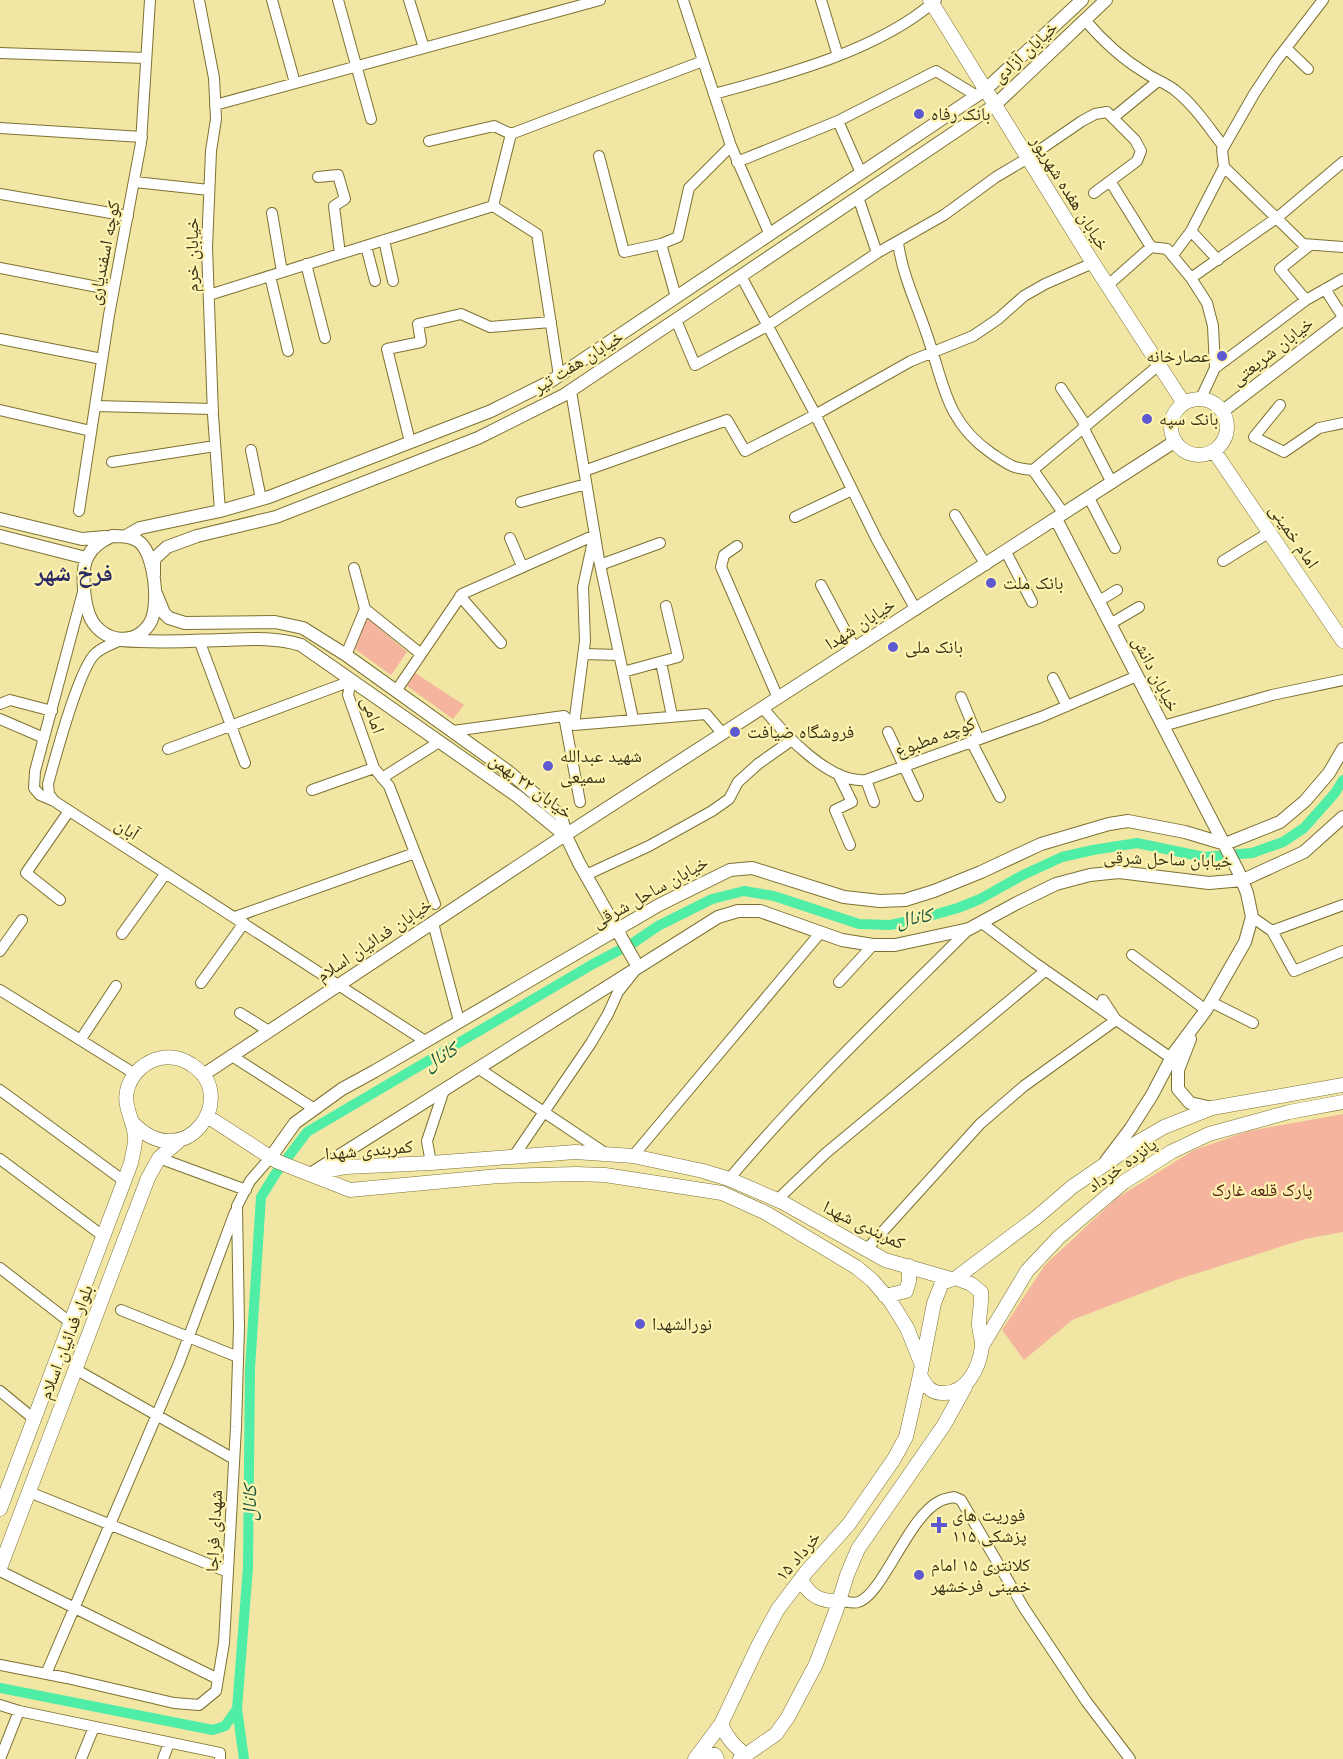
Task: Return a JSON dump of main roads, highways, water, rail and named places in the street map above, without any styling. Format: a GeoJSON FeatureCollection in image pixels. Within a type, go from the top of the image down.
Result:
{"type":"FeatureCollection","features":[{"type":"Feature","properties":{"kind":"main road","name":"خیابان هفده شهریور"},"geometry":{"type":"LineString","coordinates":[[933,1],[981,93],[994,105],[1107,286],[1183,402]]}},
{"type":"Feature","properties":{"kind":"main road"},"geometry":{"type":"LineString","coordinates":[[1201,398],[1209,400],[1223,411],[1226,419],[1225,437],[1214,451],[1197,455],[1188,453],[1174,442],[1171,434],[1172,416],[1183,402],[1201,398]]}},
{"type":"Feature","properties":{"kind":"main road","name":"امام خمینی"},"geometry":{"type":"LineString","coordinates":[[1214,451],[1343,641]]}},
{"type":"Feature","properties":{"kind":"main road"},"geometry":{"type":"LineString","coordinates":[[164,1058],[186,1061],[196,1067],[203,1076],[210,1095],[207,1116],[194,1133],[182,1139],[168,1142],[155,1140],[133,1123],[126,1098],[128,1086],[142,1066],[164,1058]]}},
{"type":"Feature","properties":{"kind":"main road","name":"پانزده خرداد"},"geometry":{"type":"LineString","coordinates":[[921,1370],[934,1303],[942,1283],[954,1279],[1037,1217],[1072,1187],[1132,1145],[1164,1127],[1212,1108],[1343,1085]]}},
{"type":"Feature","properties":{"kind":"main road","name":"پانزده خرداد"},"geometry":{"type":"LineString","coordinates":[[982,1346],[1027,1271],[1059,1237],[1124,1182],[1171,1152],[1209,1134],[1289,1112],[1343,1102]]}},
{"type":"Feature","properties":{"kind":"main road"},"geometry":{"type":"LineString","coordinates":[[207,1116],[273,1160],[306,1172]]}},
{"type":"Feature","properties":{"kind":"main road","name":"بلوار فدائیان اسلام"},"geometry":{"type":"LineString","coordinates":[[0,1509],[5,1479],[34,1419],[124,1181],[135,1139],[133,1123]]}},
{"type":"Feature","properties":{"kind":"main road","name":"بلوار فدائیان اسلام"},"geometry":{"type":"LineString","coordinates":[[0,1569],[148,1178],[159,1158],[182,1139]]}},
{"type":"Feature","properties":{"kind":"main road","name":"کمربندی شهدا"},"geometry":{"type":"LineString","coordinates":[[306,1172],[346,1167],[575,1152],[633,1156],[703,1171],[729,1179],[777,1200],[885,1260],[970,1284],[981,1292],[979,1325],[982,1346]]}},
{"type":"Feature","properties":{"kind":"main road","name":"کمربندی شهدا"},"geometry":{"type":"LineString","coordinates":[[306,1172],[350,1190],[499,1176],[576,1174],[606,1175],[722,1193],[766,1214],[856,1267],[885,1296],[907,1328],[921,1370]]}},
{"type":"Feature","properties":{"kind":"main road"},"geometry":{"type":"LineString","coordinates":[[885,1296],[906,1291],[909,1266]]}},
{"type":"Feature","properties":{"kind":"main road"},"geometry":{"type":"LineString","coordinates":[[721,1724],[743,1757],[776,1734],[788,1718],[816,1664],[858,1549],[944,1425],[972,1377],[982,1346]]}},
{"type":"Feature","properties":{"kind":"main road"},"geometry":{"type":"LineString","coordinates":[[921,1370],[924,1384],[938,1393],[953,1392],[965,1387]]}},
{"type":"Feature","properties":{"kind":"main road","name":"۱۵ خرداد"},"geometry":{"type":"LineString","coordinates":[[698,1755],[721,1724],[778,1609],[849,1524],[894,1459],[906,1437],[921,1370]]}},
{"type":"Feature","properties":{"kind":"main road"},"geometry":{"type":"LineString","coordinates":[[801,1579],[805,1588],[820,1599],[839,1600]]}},
{"type":"Feature","properties":{"kind":"main road"},"geometry":{"type":"LineString","coordinates":[[698,1755],[715,1755],[717,1759]]}},
{"type":"Feature","properties":{"kind":"waterway","name":"کانال"},"geometry":{"type":"LineString","coordinates":[[0,1688],[213,1730],[225,1726],[237,1709],[248,1567],[250,1369],[261,1197],[307,1132],[593,964],[633,943],[658,926],[712,899],[744,891],[774,896],[859,924],[890,925],[958,908],[1062,857],[1093,850],[1137,843],[1204,857],[1252,853],[1283,842],[1304,828],[1335,793],[1343,780]]}},
{"type":"Feature","properties":{"kind":"waterway"},"geometry":{"type":"LineString","coordinates":[[237,1709],[244,1759]]}},
{"type":"Feature","properties":{"kind":"place","name":"بانک رفاه"},"geometry":{"type":"Point","coordinates":[919,114]}},
{"type":"Feature","properties":{"kind":"place","name":"عصارخانه"},"geometry":{"type":"Point","coordinates":[1222,356]}},
{"type":"Feature","properties":{"kind":"place","name":"بانک سپه"},"geometry":{"type":"Point","coordinates":[1147,419]}},
{"type":"Feature","properties":{"kind":"place","name":"بانک ملت"},"geometry":{"type":"Point","coordinates":[991,583]}},
{"type":"Feature","properties":{"kind":"place","name":"بانک ملی"},"geometry":{"type":"Point","coordinates":[893,647]}},
{"type":"Feature","properties":{"kind":"place","name":"فروشگاه ضیافت"},"geometry":{"type":"Point","coordinates":[735,732]}},
{"type":"Feature","properties":{"kind":"place","name":"شهید عبدالله سمیعی"},"geometry":{"type":"Point","coordinates":[548,766]}},
{"type":"Feature","properties":{"kind":"place","name":"نورالشهدا"},"geometry":{"type":"Point","coordinates":[640,1324]}},
{"type":"Feature","properties":{"kind":"place","name":"فوریت های پزشکی ۱۱۵"},"geometry":{"type":"Point","coordinates":[939,1525]}},
{"type":"Feature","properties":{"kind":"place","name":"کلانتری ۱۵ امام خمینی فرخشهر"},"geometry":{"type":"Point","coordinates":[919,1575]}},
{"type":"Feature","properties":{"kind":"district","name":"فرخ شهر"},"geometry":{"type":"Point","coordinates":[74,573]}},
{"type":"Feature","properties":{"kind":"park label","name":"پارک قلعه غارک"},"geometry":{"type":"Point","coordinates":[1262,1190]}}]}
